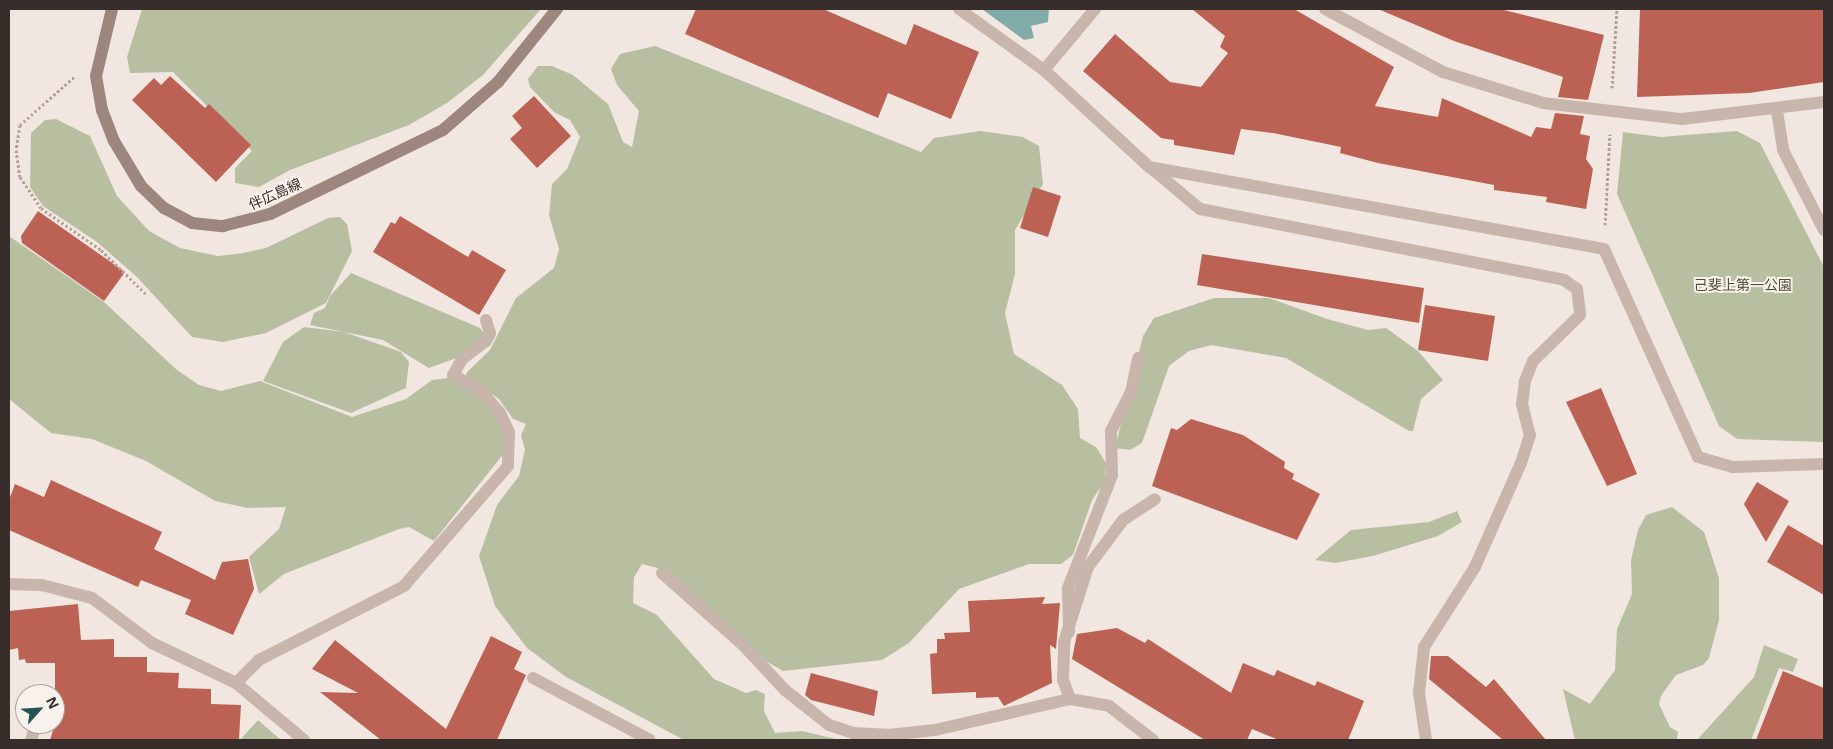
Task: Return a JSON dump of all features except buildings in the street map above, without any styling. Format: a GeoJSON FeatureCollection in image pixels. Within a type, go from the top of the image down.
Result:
{"type":"FeatureCollection","features":[{"type":"Feature","properties":{"kind":"main road","name":"伴広島線"},"geometry":{"type":"LineString","coordinates":[[112,9],[96,76],[100,104],[114,142],[152,198],[192,222],[239,225],[443,130],[498,82],[558,9]]}},
{"type":"Feature","properties":{"kind":"street"},"geometry":{"type":"LineString","coordinates":[[959,9],[1044,70],[1149,167],[1200,209],[1564,280],[1577,288],[1580,316],[1533,361],[1525,381],[1522,404],[1530,435],[1521,463],[1475,567],[1424,647],[1419,693],[1426,740]]}},
{"type":"Feature","properties":{"kind":"street"},"geometry":{"type":"LineString","coordinates":[[1044,70],[1095,9]]}},
{"type":"Feature","properties":{"kind":"street"},"geometry":{"type":"LineString","coordinates":[[1325,9],[1443,72],[1543,103],[1659,119],[1777,111],[1824,102]]}},
{"type":"Feature","properties":{"kind":"street"},"geometry":{"type":"LineString","coordinates":[[1777,111],[1783,150],[1824,230]]}},
{"type":"Feature","properties":{"kind":"street"},"geometry":{"type":"LineString","coordinates":[[1149,167],[1604,249],[1698,457],[1733,467],[1824,464]]}},
{"type":"Feature","properties":{"kind":"street"},"geometry":{"type":"LineString","coordinates":[[236,683],[259,660],[404,586],[508,466],[509,432],[500,413],[480,390],[454,375],[458,363],[486,341],[490,333],[486,320]]}},
{"type":"Feature","properties":{"kind":"street"},"geometry":{"type":"LineString","coordinates":[[1069,632],[1068,588],[1112,475],[1112,431],[1131,392],[1138,358]]}},
{"type":"Feature","properties":{"kind":"street"},"geometry":{"type":"LineString","coordinates":[[1070,699],[1064,691],[1062,662],[1088,567],[1102,544],[1123,520],[1154,499]]}},
{"type":"Feature","properties":{"kind":"street"},"geometry":{"type":"LineString","coordinates":[[662,573],[743,645],[785,690],[829,725],[853,733],[888,735],[935,730],[1070,699],[1109,706],[1153,740]]}},
{"type":"Feature","properties":{"kind":"street"},"geometry":{"type":"LineString","coordinates":[[9,584],[42,585],[92,598],[152,643],[236,683],[304,740]]}},
{"type":"Feature","properties":{"kind":"street"},"geometry":{"type":"LineString","coordinates":[[533,678],[650,740]]}},
{"type":"Feature","properties":{"kind":"path"},"geometry":{"type":"LineString","coordinates":[[1612,95],[1617,9]]}},
{"type":"Feature","properties":{"kind":"path"},"geometry":{"type":"LineString","coordinates":[[96,76],[75,76],[63,83],[24,119],[17,136],[18,169],[41,208],[101,250],[147,295]]}},
{"type":"Feature","properties":{"kind":"path"},"geometry":{"type":"LineString","coordinates":[[1605,224],[1610,139]]}},
{"type":"Feature","properties":{"kind":"green space"},"geometry":{"type":"Polygon","coordinates":[[[142,9],[541,9],[483,75],[447,103],[409,125],[290,170],[259,187],[235,183],[235,168],[252,151],[173,72],[130,73],[127,57],[142,9]]]}},
{"type":"Feature","properties":{"kind":"green space"},"geometry":{"type":"Polygon","coordinates":[[[655,46],[921,152],[934,138],[980,131],[1023,137],[1039,146],[1043,184],[1015,230],[1015,274],[1005,313],[1014,354],[1062,385],[1078,409],[1080,438],[1096,447],[1106,463],[1105,481],[1092,500],[1073,555],[1061,564],[1029,564],[959,589],[909,643],[882,660],[783,671],[764,660],[669,571],[642,564],[634,577],[633,603],[657,615],[714,679],[746,693],[756,690],[765,694],[764,711],[775,733],[802,731],[840,740],[684,740],[566,677],[527,648],[495,606],[479,556],[497,505],[519,476],[525,450],[521,435],[526,424],[513,419],[499,399],[466,376],[467,372],[490,350],[516,298],[554,268],[559,249],[549,215],[552,184],[567,169],[580,137],[570,120],[554,112],[530,87],[528,79],[538,66],[552,66],[573,75],[608,104],[623,142],[632,147],[639,111],[617,85],[611,69],[620,54],[655,46]]]}},
{"type":"Feature","properties":{"kind":"green space"},"geometry":{"type":"Polygon","coordinates":[[[56,119],[90,136],[117,196],[149,231],[180,248],[218,256],[243,253],[266,248],[328,218],[340,217],[347,224],[352,251],[326,303],[266,333],[223,342],[192,337],[137,277],[97,242],[43,206],[30,187],[31,133],[45,120],[56,119]]]}},
{"type":"Feature","properties":{"kind":"green space","name":"己斐上第一公園"},"geometry":{"type":"Polygon","coordinates":[[[1737,131],[1760,143],[1824,267],[1824,442],[1737,439],[1719,426],[1617,194],[1623,132],[1661,137],[1737,131]]]}},
{"type":"Feature","properties":{"kind":"green space"},"geometry":{"type":"Polygon","coordinates":[[[9,236],[104,302],[177,370],[199,385],[221,391],[260,381],[352,417],[406,399],[432,380],[448,378],[475,392],[504,423],[505,452],[434,541],[409,527],[399,529],[284,574],[259,594],[249,557],[279,529],[286,507],[248,508],[215,501],[146,461],[92,439],[51,433],[9,399],[9,236]]]}},
{"type":"Feature","properties":{"kind":"green space"},"geometry":{"type":"Polygon","coordinates":[[[351,273],[480,328],[485,335],[459,357],[429,368],[383,340],[310,325],[314,313],[325,308],[330,296],[351,273]]]}},
{"type":"Feature","properties":{"kind":"green space"},"geometry":{"type":"Polygon","coordinates":[[[1214,298],[1269,298],[1327,319],[1368,330],[1386,328],[1418,351],[1443,380],[1421,399],[1413,431],[1409,431],[1286,358],[1211,345],[1189,351],[1169,366],[1142,443],[1130,450],[1115,448],[1143,336],[1154,318],[1214,298]]]}},
{"type":"Feature","properties":{"kind":"green space"},"geometry":{"type":"Polygon","coordinates":[[[304,327],[344,332],[401,352],[409,362],[406,388],[351,413],[263,381],[283,342],[304,327]]]}},
{"type":"Feature","properties":{"kind":"green space"},"geometry":{"type":"Polygon","coordinates":[[[1672,507],[1704,532],[1719,578],[1719,620],[1709,658],[1703,665],[1676,675],[1661,696],[1659,704],[1670,727],[1678,732],[1677,739],[1697,740],[1575,740],[1563,689],[1590,704],[1615,670],[1617,629],[1632,594],[1631,560],[1638,530],[1646,515],[1672,507]]]}},
{"type":"Feature","properties":{"kind":"green space"},"geometry":{"type":"Polygon","coordinates":[[[1457,511],[1462,522],[1438,536],[1373,556],[1335,563],[1315,560],[1351,530],[1429,522],[1457,511]]]}},
{"type":"Feature","properties":{"kind":"green space"},"geometry":{"type":"Polygon","coordinates":[[[1764,645],[1798,659],[1793,672],[1779,668],[1751,740],[1697,740],[1754,677],[1764,645]]]}},
{"type":"Feature","properties":{"kind":"green space"},"geometry":{"type":"Polygon","coordinates":[[[258,720],[281,740],[240,740],[258,720]]]}},
{"type":"Feature","properties":{"kind":"water"},"geometry":{"type":"Polygon","coordinates":[[[982,9],[1049,9],[1048,22],[1031,26],[1034,38],[1024,40],[982,9]]]}}]}
